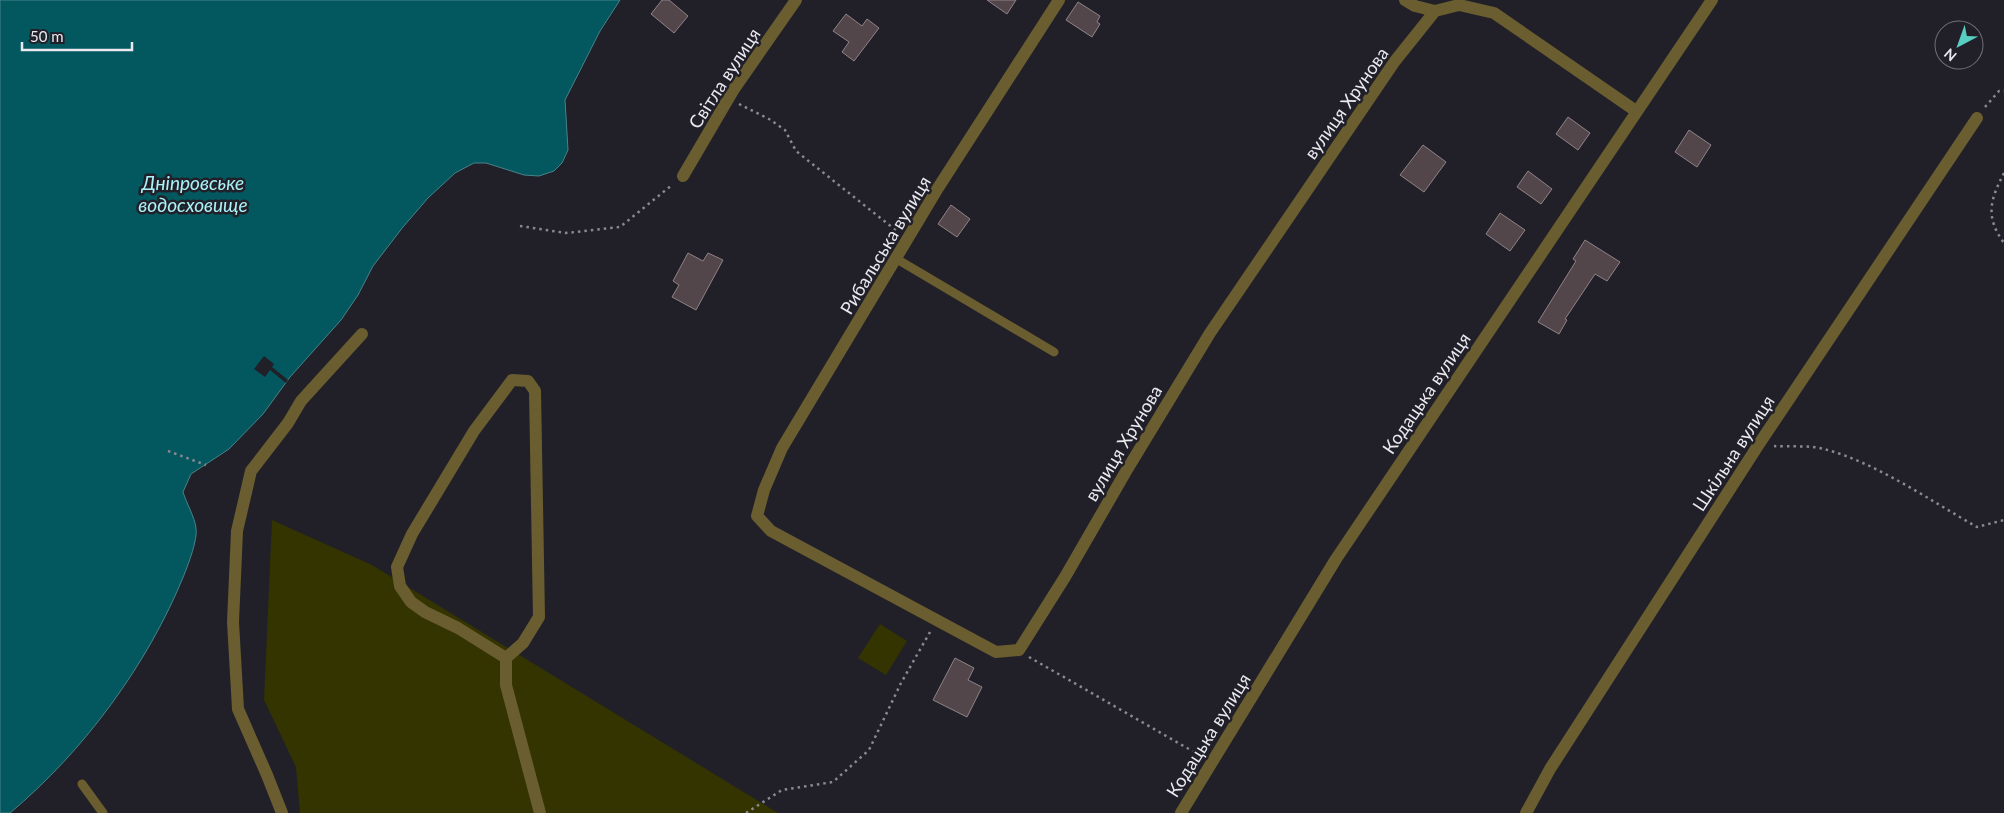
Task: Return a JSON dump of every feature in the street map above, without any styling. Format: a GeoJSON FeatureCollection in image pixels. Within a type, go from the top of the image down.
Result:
{"type":"FeatureCollection","features":[{"type":"Feature","properties":{"kind":"street","name":"Світла вулиця"},"geometry":{"type":"LineString","coordinates":[[683,176],[729,98],[796,0]]}},
{"type":"Feature","properties":{"kind":"street","name":"Рибальська вулиця"},"geometry":{"type":"LineString","coordinates":[[938,620],[771,531],[758,516],[764,490],[782,448],[835,363],[895,258],[1059,0]]}},
{"type":"Feature","properties":{"kind":"street"},"geometry":{"type":"LineString","coordinates":[[1405,0],[1415,6],[1435,11],[1459,5],[1494,13],[1636,111]]}},
{"type":"Feature","properties":{"kind":"street","name":"Кодацька вулиця"},"geometry":{"type":"LineString","coordinates":[[1181,813],[1336,559],[1712,0]]}},
{"type":"Feature","properties":{"kind":"street","name":"вулиця Хрунова"},"geometry":{"type":"LineString","coordinates":[[1019,650],[1065,577],[1125,473],[1210,333],[1395,61],[1435,11]]}},
{"type":"Feature","properties":{"kind":"street","name":"Шкільна вулиця"},"geometry":{"type":"LineString","coordinates":[[1526,813],[1550,770],[1759,444],[1977,118]]}},
{"type":"Feature","properties":{"kind":"street"},"geometry":{"type":"LineString","coordinates":[[282,813],[238,709],[233,622],[237,531],[251,471],[288,423],[301,401],[362,334]]}},
{"type":"Feature","properties":{"kind":"street"},"geometry":{"type":"LineString","coordinates":[[506,658],[458,628],[425,612],[411,602],[400,586],[396,567],[412,534],[474,431],[512,380],[528,381],[535,391],[539,616],[523,643],[506,658],[506,685],[540,813]]}},
{"type":"Feature","properties":{"kind":"street"},"geometry":{"type":"LineString","coordinates":[[938,620],[996,652],[1019,650]]}},
{"type":"Feature","properties":{"kind":"lane"},"geometry":{"type":"LineString","coordinates":[[895,258],[1054,352]]}},
{"type":"Feature","properties":{"kind":"lane"},"geometry":{"type":"LineString","coordinates":[[82,784],[103,813]]}},
{"type":"Feature","properties":{"kind":"path"},"geometry":{"type":"LineString","coordinates":[[1977,118],[1999,91],[2004,90]]}},
{"type":"Feature","properties":{"kind":"path"},"geometry":{"type":"LineString","coordinates":[[729,98],[769,119],[785,130],[796,151],[907,240]]}},
{"type":"Feature","properties":{"kind":"path"},"geometry":{"type":"LineString","coordinates":[[2004,173],[1994,193],[1991,221],[2004,243]]}},
{"type":"Feature","properties":{"kind":"path"},"geometry":{"type":"LineString","coordinates":[[520,226],[566,233],[620,227],[683,176]]}},
{"type":"Feature","properties":{"kind":"path"},"geometry":{"type":"LineString","coordinates":[[1759,444],[1822,448],[1861,462],[1977,527],[2004,520]]}},
{"type":"Feature","properties":{"kind":"path"},"geometry":{"type":"LineString","coordinates":[[168,451],[206,465]]}},
{"type":"Feature","properties":{"kind":"path"},"geometry":{"type":"LineString","coordinates":[[746,813],[782,790],[834,782],[869,750],[901,683],[938,620]]}},
{"type":"Feature","properties":{"kind":"path"},"geometry":{"type":"LineString","coordinates":[[1019,650],[1212,763]]}},
{"type":"Feature","properties":{"kind":"shaded area"},"geometry":{"type":"Polygon","coordinates":[[[272,520],[372,565],[778,813],[300,813],[296,767],[264,700],[272,520]]]}},
{"type":"Feature","properties":{"kind":"shaded area"},"geometry":{"type":"Polygon","coordinates":[[[880,624],[907,641],[886,675],[858,658],[880,624]]]}},
{"type":"Feature","properties":{"kind":"water","name":"Дніпровське водосховище"},"geometry":{"type":"Polygon","coordinates":[[[0,0],[620,0],[600,31],[565,100],[568,150],[562,163],[554,171],[539,176],[524,175],[486,163],[474,163],[455,173],[428,198],[403,227],[373,266],[358,295],[341,320],[290,377],[263,414],[229,449],[191,474],[183,492],[195,524],[194,545],[184,575],[152,641],[133,673],[88,734],[37,789],[10,813],[0,813],[0,0]]]}},
{"type":"Feature","properties":{"kind":"pier"},"geometry":{"type":"Polygon","coordinates":[[[264,356],[274,364],[272,367],[288,380],[286,383],[270,370],[265,377],[254,369],[264,356]]]}},
{"type":"Feature","properties":{"kind":"building"},"geometry":{"type":"Polygon","coordinates":[[[662,0],[669,0],[688,16],[674,33],[651,14],[662,0]]]}},
{"type":"Feature","properties":{"kind":"building"},"geometry":{"type":"Polygon","coordinates":[[[987,0],[1016,0],[1007,14],[987,0]]]}},
{"type":"Feature","properties":{"kind":"building"},"geometry":{"type":"Polygon","coordinates":[[[1078,2],[1100,16],[1097,22],[1100,24],[1092,37],[1066,20],[1078,2]]]}},
{"type":"Feature","properties":{"kind":"building"},"geometry":{"type":"Polygon","coordinates":[[[846,14],[862,26],[867,19],[879,28],[854,61],[842,52],[849,42],[833,31],[846,14]]]}},
{"type":"Feature","properties":{"kind":"building"},"geometry":{"type":"Polygon","coordinates":[[[1568,117],[1590,133],[1578,150],[1556,134],[1568,117]]]}},
{"type":"Feature","properties":{"kind":"building"},"geometry":{"type":"Polygon","coordinates":[[[1689,130],[1711,145],[1697,167],[1675,152],[1689,130]]]}},
{"type":"Feature","properties":{"kind":"building"},"geometry":{"type":"Polygon","coordinates":[[[1423,145],[1446,162],[1424,192],[1400,175],[1423,145]]]}},
{"type":"Feature","properties":{"kind":"building"},"geometry":{"type":"Polygon","coordinates":[[[1528,171],[1552,189],[1541,204],[1517,187],[1528,171]]]}},
{"type":"Feature","properties":{"kind":"building"},"geometry":{"type":"Polygon","coordinates":[[[951,205],[970,219],[957,237],[938,224],[951,205]]]}},
{"type":"Feature","properties":{"kind":"building"},"geometry":{"type":"Polygon","coordinates":[[[1500,213],[1525,230],[1510,251],[1486,234],[1500,213]]]}},
{"type":"Feature","properties":{"kind":"building"},"geometry":{"type":"Polygon","coordinates":[[[1585,240],[1620,262],[1607,281],[1595,274],[1565,319],[1567,320],[1559,334],[1538,322],[1576,261],[1573,259],[1585,240]]]}},
{"type":"Feature","properties":{"kind":"building"},"geometry":{"type":"Polygon","coordinates":[[[688,253],[703,261],[708,253],[723,260],[696,310],[672,297],[679,285],[673,281],[688,253]]]}},
{"type":"Feature","properties":{"kind":"building"},"geometry":{"type":"Polygon","coordinates":[[[955,658],[974,668],[968,680],[982,687],[967,717],[933,700],[955,658]]]}}]}
